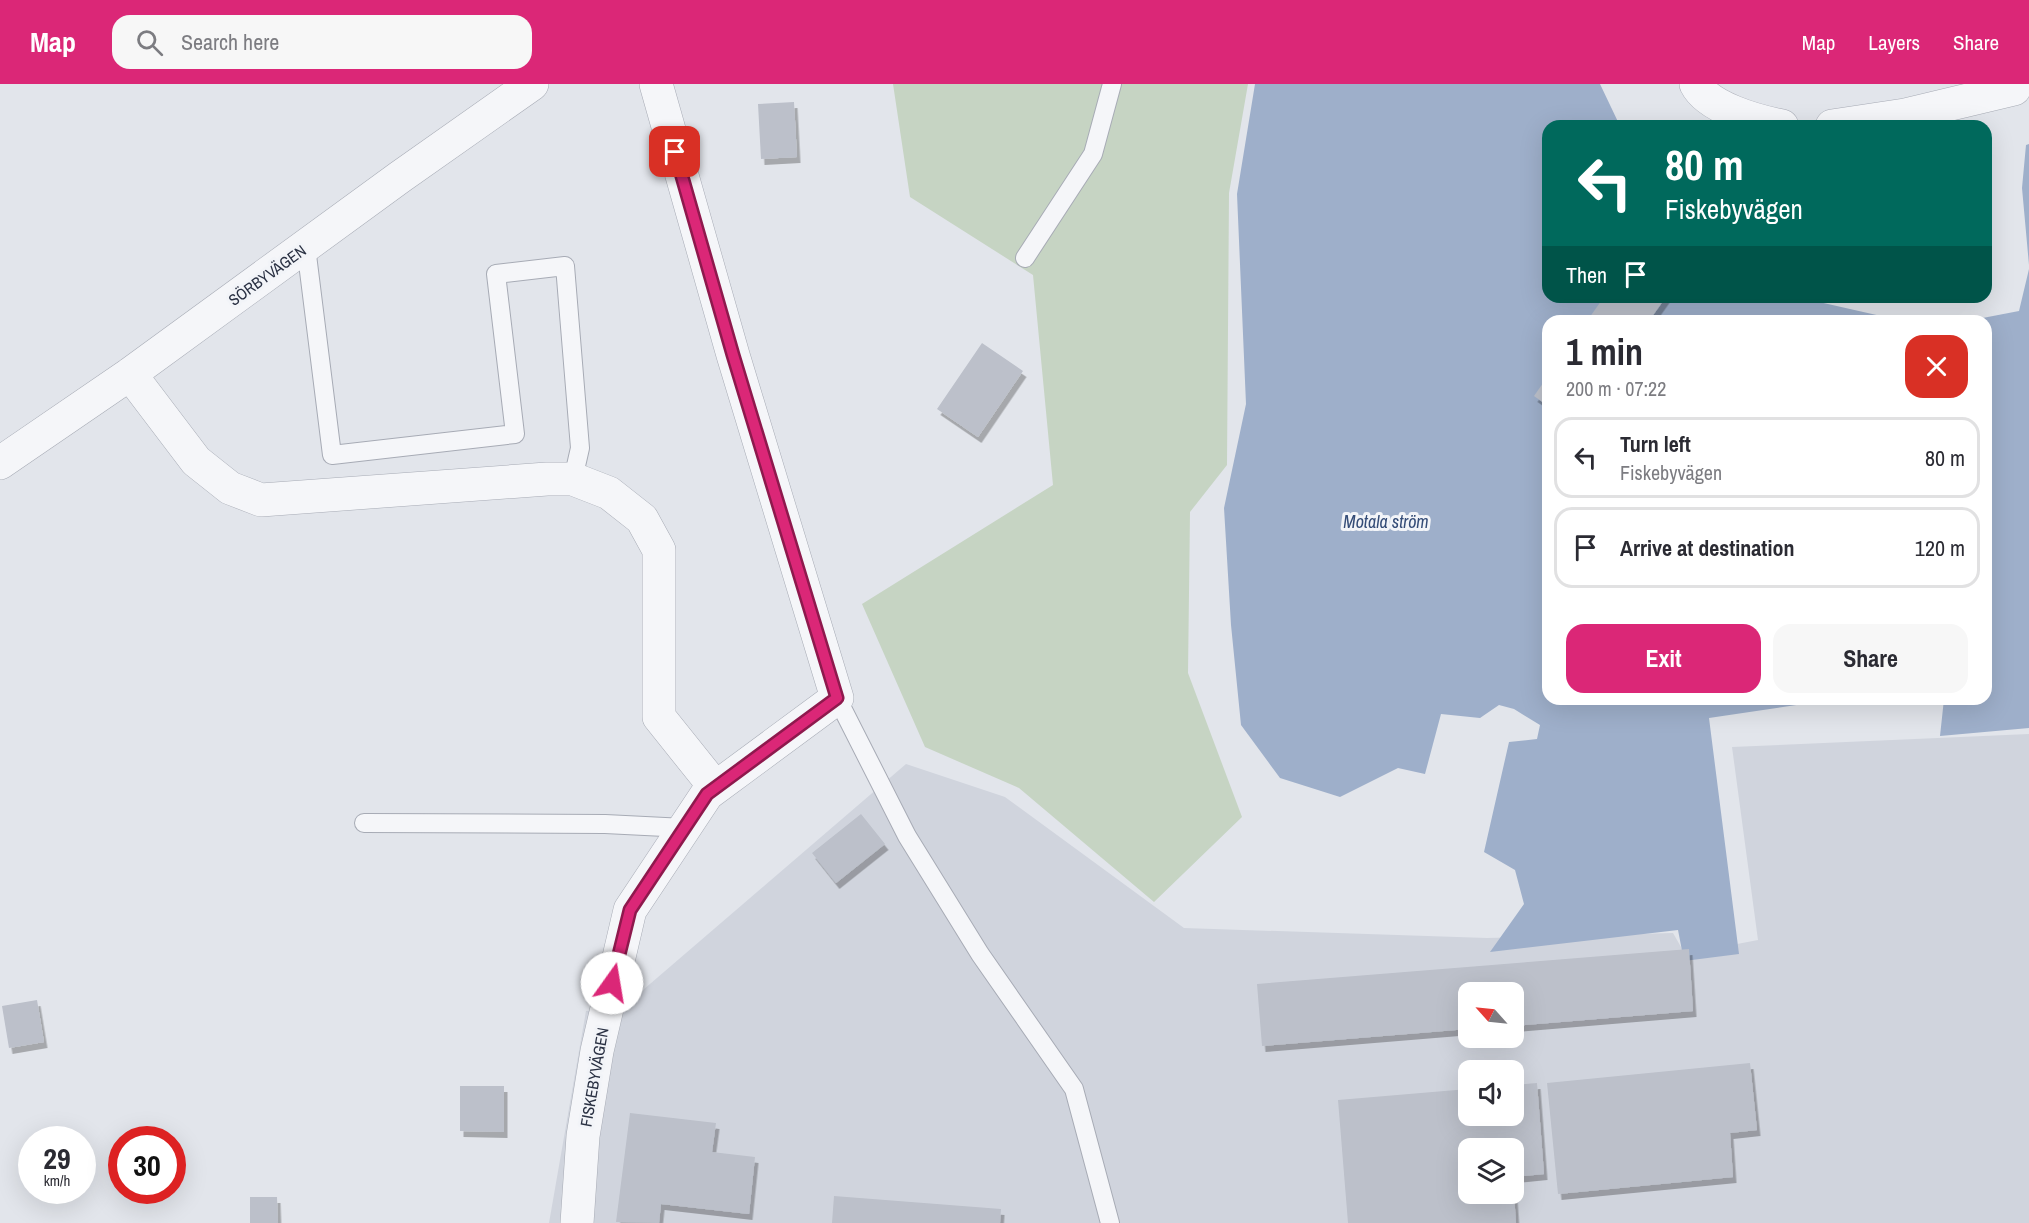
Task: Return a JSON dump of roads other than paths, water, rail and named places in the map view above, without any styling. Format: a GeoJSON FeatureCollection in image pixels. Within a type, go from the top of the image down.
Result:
{"type":"FeatureCollection","features":[{"type":"Feature","properties":{"kind":"street","name":"SÖRBYVÄGEN"},"geometry":{"type":"LineString","coordinates":[[0,462],[130,374],[531,84]]}},
{"type":"Feature","properties":{"kind":"street"},"geometry":{"type":"LineString","coordinates":[[656,84],[733,355],[837,698]]}},
{"type":"Feature","properties":{"kind":"street"},"geometry":{"type":"LineString","coordinates":[[1696,84],[1700,91],[1717,103],[1755,120]]}},
{"type":"Feature","properties":{"kind":"street"},"geometry":{"type":"LineString","coordinates":[[1872,120],[1905,115],[2014,89]]}},
{"type":"Feature","properties":{"kind":"street"},"geometry":{"type":"LineString","coordinates":[[130,374],[196,461],[230,488],[261,500],[547,479],[573,479],[609,493],[642,519],[659,550],[659,717],[715,787]]}},
{"type":"Feature","properties":{"kind":"street","name":"FISKEBYVÄGEN"},"geometry":{"type":"LineString","coordinates":[[577,1223],[583,1136],[597,1051],[630,910],[707,794],[837,698]]}},
{"type":"Feature","properties":{"kind":"lane"},"geometry":{"type":"LineString","coordinates":[[1025,258],[1093,154],[1112,84]]}},
{"type":"Feature","properties":{"kind":"lane"},"geometry":{"type":"LineString","coordinates":[[306,247],[332,455],[514,434],[496,274],[565,266],[580,448],[573,479]]}},
{"type":"Feature","properties":{"kind":"lane"},"geometry":{"type":"LineString","coordinates":[[837,698],[907,836],[980,954],[1074,1089],[1110,1223]]}},
{"type":"Feature","properties":{"kind":"lane"},"geometry":{"type":"LineString","coordinates":[[364,823],[605,824],[685,828]]}},
{"type":"Feature","properties":{"kind":"water","name":"Motala ström"},"geometry":{"type":"Polygon","coordinates":[[[1255,84],[1600,84],[1617,120],[1542,120],[1542,303],[1824,303],[1876,315],[1542,315],[1542,705],[1796,705],[1709,718],[1739,954],[1684,961],[1678,930],[1490,952],[1524,904],[1515,870],[1484,852],[1509,742],[1537,739],[1540,725],[1514,709],[1499,705],[1480,718],[1441,714],[1425,774],[1398,768],[1340,797],[1280,778],[1241,725],[1231,625],[1224,508],[1246,404],[1237,194],[1255,84]]]}},
{"type":"Feature","properties":{"kind":"water"},"geometry":{"type":"Polygon","coordinates":[[[2029,144],[2029,265],[2022,188],[2026,145],[2029,144]]]}},
{"type":"Feature","properties":{"kind":"water"},"geometry":{"type":"Polygon","coordinates":[[[2029,269],[2029,728],[1940,736],[1943,705],[1992,705],[1992,316],[2019,311],[2029,269]]]}}]}
